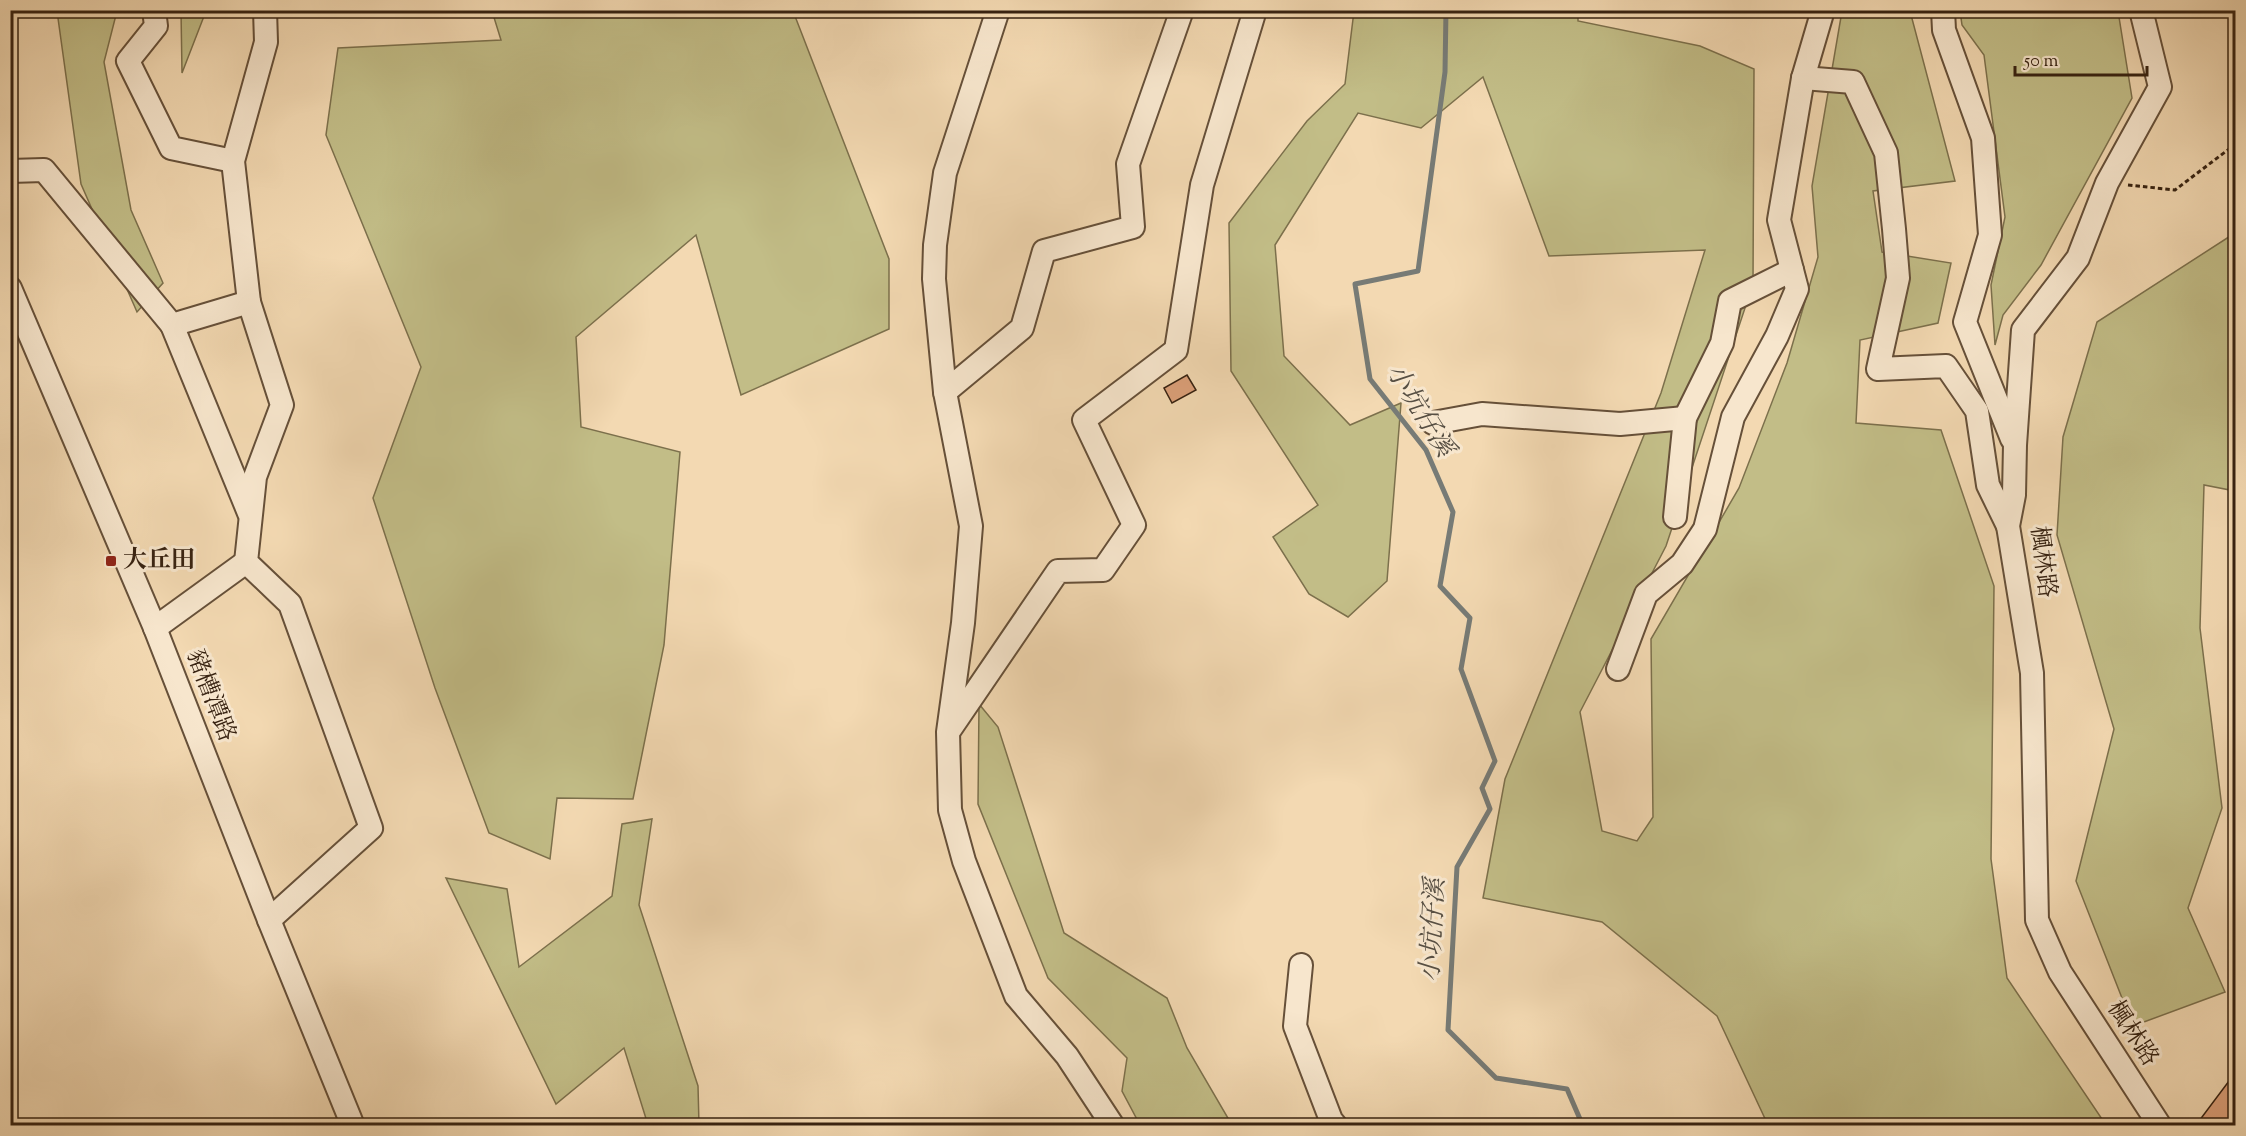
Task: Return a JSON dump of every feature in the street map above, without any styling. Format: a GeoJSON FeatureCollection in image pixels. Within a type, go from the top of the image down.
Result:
{"type":"FeatureCollection","features":[{"type":"Feature","properties":{"kind":"street"},"geometry":{"type":"LineString","coordinates":[[154,10],[156,26],[128,60],[171,148],[233,161]]}},
{"type":"Feature","properties":{"kind":"street"},"geometry":{"type":"LineString","coordinates":[[155,628],[246,562],[255,477],[282,405],[249,302],[233,161],[266,42],[265,10]]}},
{"type":"Feature","properties":{"kind":"street"},"geometry":{"type":"LineString","coordinates":[[998,10],[945,173],[934,245],[934,279],[945,392],[971,526],[948,732],[950,810],[964,861],[1016,996],[1067,1056],[1113,1125]]}},
{"type":"Feature","properties":{"kind":"street"},"geometry":{"type":"LineString","coordinates":[[945,392],[1022,328],[1044,251],[1133,227],[1128,164],[1182,10]]}},
{"type":"Feature","properties":{"kind":"street"},"geometry":{"type":"LineString","coordinates":[[948,732],[1058,571],[1102,570],[1134,525],[1084,420],[1176,350],[1202,185],[1255,10]]}},
{"type":"Feature","properties":{"kind":"street"},"geometry":{"type":"LineString","coordinates":[[1618,669],[1646,594],[1682,564],[1705,529],[1733,417],[1777,336],[1797,289],[1779,220],[1803,78],[1823,10]]}},
{"type":"Feature","properties":{"kind":"street"},"geometry":{"type":"LineString","coordinates":[[1943,10],[1944,30],[1983,138],[1990,235],[1965,322],[2014,445]]}},
{"type":"Feature","properties":{"kind":"street","name":"楓林路"},"geometry":{"type":"LineString","coordinates":[[2141,10],[2160,87],[2107,183],[2078,258],[2023,330],[2014,445],[2014,495],[2008,526],[2032,673],[2037,920],[2060,972],[2160,1125]]}},
{"type":"Feature","properties":{"kind":"street"},"geometry":{"type":"LineString","coordinates":[[1803,78],[1853,82],[1886,153],[1898,278],[1878,369],[1946,366],[1977,411],[1988,485],[2008,526]]}},
{"type":"Feature","properties":{"kind":"street"},"geometry":{"type":"LineString","coordinates":[[10,171],[44,170],[172,326],[251,517]]}},
{"type":"Feature","properties":{"kind":"street"},"geometry":{"type":"LineString","coordinates":[[1675,517],[1685,418],[1722,343],[1730,300],[1792,270]]}},
{"type":"Feature","properties":{"kind":"street","name":"豬槽潭路"},"geometry":{"type":"LineString","coordinates":[[10,288],[155,628],[268,920],[353,1125]]}},
{"type":"Feature","properties":{"kind":"street"},"geometry":{"type":"LineString","coordinates":[[172,326],[249,302]]}},
{"type":"Feature","properties":{"kind":"street"},"geometry":{"type":"LineString","coordinates":[[1433,423],[1482,414],[1620,424],[1685,418]]}},
{"type":"Feature","properties":{"kind":"street"},"geometry":{"type":"LineString","coordinates":[[246,562],[290,604],[371,828],[268,920]]}},
{"type":"Feature","properties":{"kind":"street"},"geometry":{"type":"LineString","coordinates":[[1301,966],[1295,1026],[1336,1125]]}},
{"type":"Feature","properties":{"kind":"path"},"geometry":{"type":"LineString","coordinates":[[2107,183],[2175,190],[2233,146],[2235,123]]}},
{"type":"Feature","properties":{"kind":"shaded area"},"geometry":{"type":"Polygon","coordinates":[[[57,11],[117,11],[104,62],[131,210],[163,283],[137,312],[81,184],[57,11]]]}},
{"type":"Feature","properties":{"kind":"shaded area"},"geometry":{"type":"Polygon","coordinates":[[[181,11],[206,11],[182,73],[181,11]]]}},
{"type":"Feature","properties":{"kind":"shaded area"},"geometry":{"type":"Polygon","coordinates":[[[492,11],[793,11],[889,259],[889,329],[741,395],[696,235],[576,337],[581,427],[680,452],[664,645],[633,799],[557,798],[550,859],[489,833],[435,688],[373,498],[421,367],[326,135],[338,48],[501,40],[492,11]]]}},
{"type":"Feature","properties":{"kind":"shaded area"},"geometry":{"type":"Polygon","coordinates":[[[1354,11],[1578,11],[1578,21],[1700,46],[1754,69],[1753,284],[1666,546],[1580,712],[1602,831],[1637,841],[1653,817],[1651,639],[1739,488],[1787,363],[1818,257],[1812,186],[1842,11],[1910,11],[1955,181],[1873,191],[1882,252],[1951,263],[1938,323],[1860,340],[1856,423],[1941,430],[1994,586],[1991,859],[2007,978],[2106,1125],[1768,1125],[1717,1016],[1602,922],[1483,898],[1505,779],[1661,393],[1705,250],[1549,256],[1483,77],[1421,128],[1358,113],[1275,245],[1284,356],[1350,425],[1401,403],[1387,581],[1348,617],[1309,594],[1273,537],[1318,505],[1231,371],[1229,223],[1307,121],[1345,84],[1354,11]]]}},
{"type":"Feature","properties":{"kind":"shaded area"},"geometry":{"type":"Polygon","coordinates":[[[1960,11],[2118,11],[2132,98],[2041,265],[2003,315],[1995,345],[1991,285],[2005,217],[1984,55],[1962,25],[1960,11]]]}},
{"type":"Feature","properties":{"kind":"shaded area"},"geometry":{"type":"Polygon","coordinates":[[[2235,233],[2235,491],[2204,485],[2200,628],[2222,808],[2188,908],[2225,992],[2133,1026],[2076,881],[2114,729],[2057,535],[2063,437],[2097,322],[2235,233]]]}},
{"type":"Feature","properties":{"kind":"shaded area"},"geometry":{"type":"Polygon","coordinates":[[[979,704],[998,727],[1064,933],[1167,998],[1187,1048],[1232,1125],[1140,1125],[1122,1091],[1127,1058],[1048,978],[978,804],[979,704]]]}},
{"type":"Feature","properties":{"kind":"shaded area"},"geometry":{"type":"Polygon","coordinates":[[[652,819],[639,905],[698,1086],[699,1125],[648,1125],[624,1048],[556,1104],[446,878],[507,889],[519,967],[612,896],[622,824],[652,819]]]}},
{"type":"Feature","properties":{"kind":"building"},"geometry":{"type":"Polygon","coordinates":[[[1187,375],[1196,390],[1172,403],[1164,388],[1187,375]]]}},
{"type":"Feature","properties":{"kind":"building"},"geometry":{"type":"Polygon","coordinates":[[[2235,1073],[2235,1125],[2196,1125],[2235,1073]]]}},
{"type":"Feature","properties":{"kind":"waterway","name":"小坑仔溪"},"geometry":{"type":"LineString","coordinates":[[1446,10],[1445,72],[1418,271],[1355,284],[1370,379],[1426,450],[1453,512],[1440,586],[1470,618],[1461,669],[1495,761],[1482,788],[1490,809],[1457,867],[1448,1030],[1496,1078],[1567,1089],[1583,1126]]}},
{"type":"Feature","properties":{"kind":"place","name":"大丘田"},"geometry":{"type":"Point","coordinates":[111,561]}}]}
